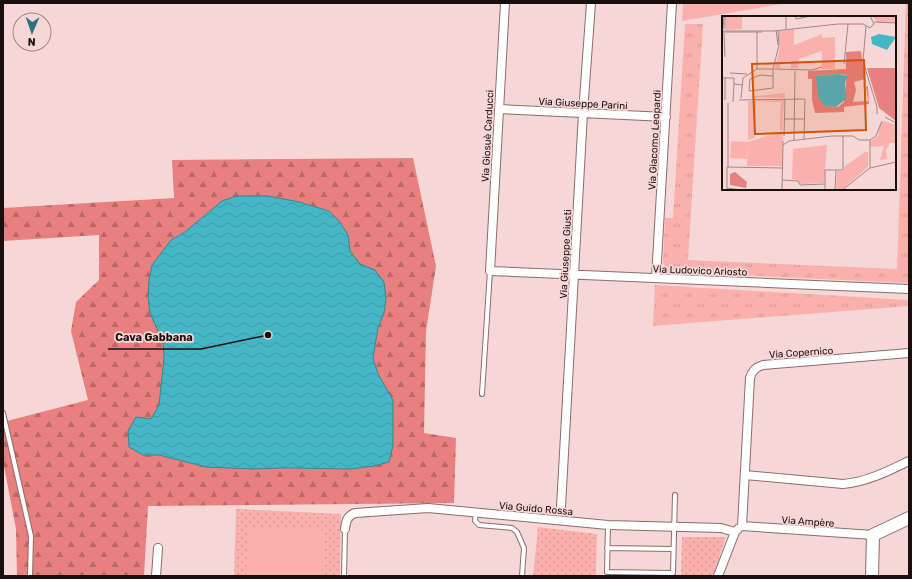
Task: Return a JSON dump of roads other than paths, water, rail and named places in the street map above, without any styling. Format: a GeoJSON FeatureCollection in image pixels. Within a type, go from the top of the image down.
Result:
{"type":"FeatureCollection","features":[{"type":"Feature","properties":{"kind":"street","name":"Via Giosuè Carducci"},"geometry":{"type":"LineString","coordinates":[[490,271],[505,3]]}},
{"type":"Feature","properties":{"kind":"street","name":"Via Giuseppe Giusti"},"geometry":{"type":"LineString","coordinates":[[561,507],[583,113],[591,3]]}},
{"type":"Feature","properties":{"kind":"street","name":"Via Giacomo Leopardi"},"geometry":{"type":"LineString","coordinates":[[656,278],[672,3]]}},
{"type":"Feature","properties":{"kind":"street","name":"Via Giuseppe Parini"},"geometry":{"type":"LineString","coordinates":[[499,109],[666,118]]}},
{"type":"Feature","properties":{"kind":"street","name":"Via Ludovico Ariosto"},"geometry":{"type":"LineString","coordinates":[[490,271],[909,288]]}},
{"type":"Feature","properties":{"kind":"street","name":"Via Copernico"},"geometry":{"type":"LineString","coordinates":[[742,526],[750,378],[752,371],[763,365],[909,354]]}},
{"type":"Feature","properties":{"kind":"street"},"geometry":{"type":"LineString","coordinates":[[745,475],[843,484],[879,476],[909,461]]}},
{"type":"Feature","properties":{"kind":"street","name":"Via Guido Rossa"},"geometry":{"type":"LineString","coordinates":[[345,529],[347,519],[350,515],[355,513],[428,508],[608,525],[721,528],[735,532]]}},
{"type":"Feature","properties":{"kind":"street"},"geometry":{"type":"LineString","coordinates":[[872,576],[873,536],[909,518]]}},
{"type":"Feature","properties":{"kind":"street"},"geometry":{"type":"LineString","coordinates":[[718,576],[735,532],[742,526]]}},
{"type":"Feature","properties":{"kind":"street","name":"Via Ampère"},"geometry":{"type":"LineString","coordinates":[[742,526],[873,536]]}},
{"type":"Feature","properties":{"kind":"street"},"geometry":{"type":"LineString","coordinates":[[156,576],[158,548]]}},
{"type":"Feature","properties":{"kind":"lane"},"geometry":{"type":"LineString","coordinates":[[482,394],[490,271]]}},
{"type":"Feature","properties":{"kind":"lane"},"geometry":{"type":"LineString","coordinates":[[3,413],[31,536],[30,576]]}},
{"type":"Feature","properties":{"kind":"lane"},"geometry":{"type":"LineString","coordinates":[[608,525],[607,572],[673,573],[675,495]]}},
{"type":"Feature","properties":{"kind":"lane"},"geometry":{"type":"LineString","coordinates":[[476,512],[475,521],[479,525],[512,528],[517,532],[524,548],[522,576]]}},
{"type":"Feature","properties":{"kind":"lane"},"geometry":{"type":"LineString","coordinates":[[344,576],[345,529]]}},
{"type":"Feature","properties":{"kind":"lane"},"geometry":{"type":"LineString","coordinates":[[607,548],[673,549]]}},
{"type":"Feature","properties":{"kind":"water"},"geometry":{"type":"Polygon","coordinates":[[[236,196],[267,196],[299,202],[329,211],[340,222],[348,235],[350,251],[360,264],[375,270],[384,282],[386,298],[384,313],[378,328],[373,358],[378,374],[393,400],[393,446],[389,462],[374,466],[351,469],[253,469],[206,467],[159,455],[143,455],[129,447],[128,431],[136,417],[151,419],[159,405],[164,358],[163,342],[150,313],[148,297],[152,265],[171,240],[185,232],[222,201],[236,196]]]}},
{"type":"Feature","properties":{"kind":"place","name":"Cava Gabbana"},"geometry":{"type":"Point","coordinates":[268,335]}}]}
